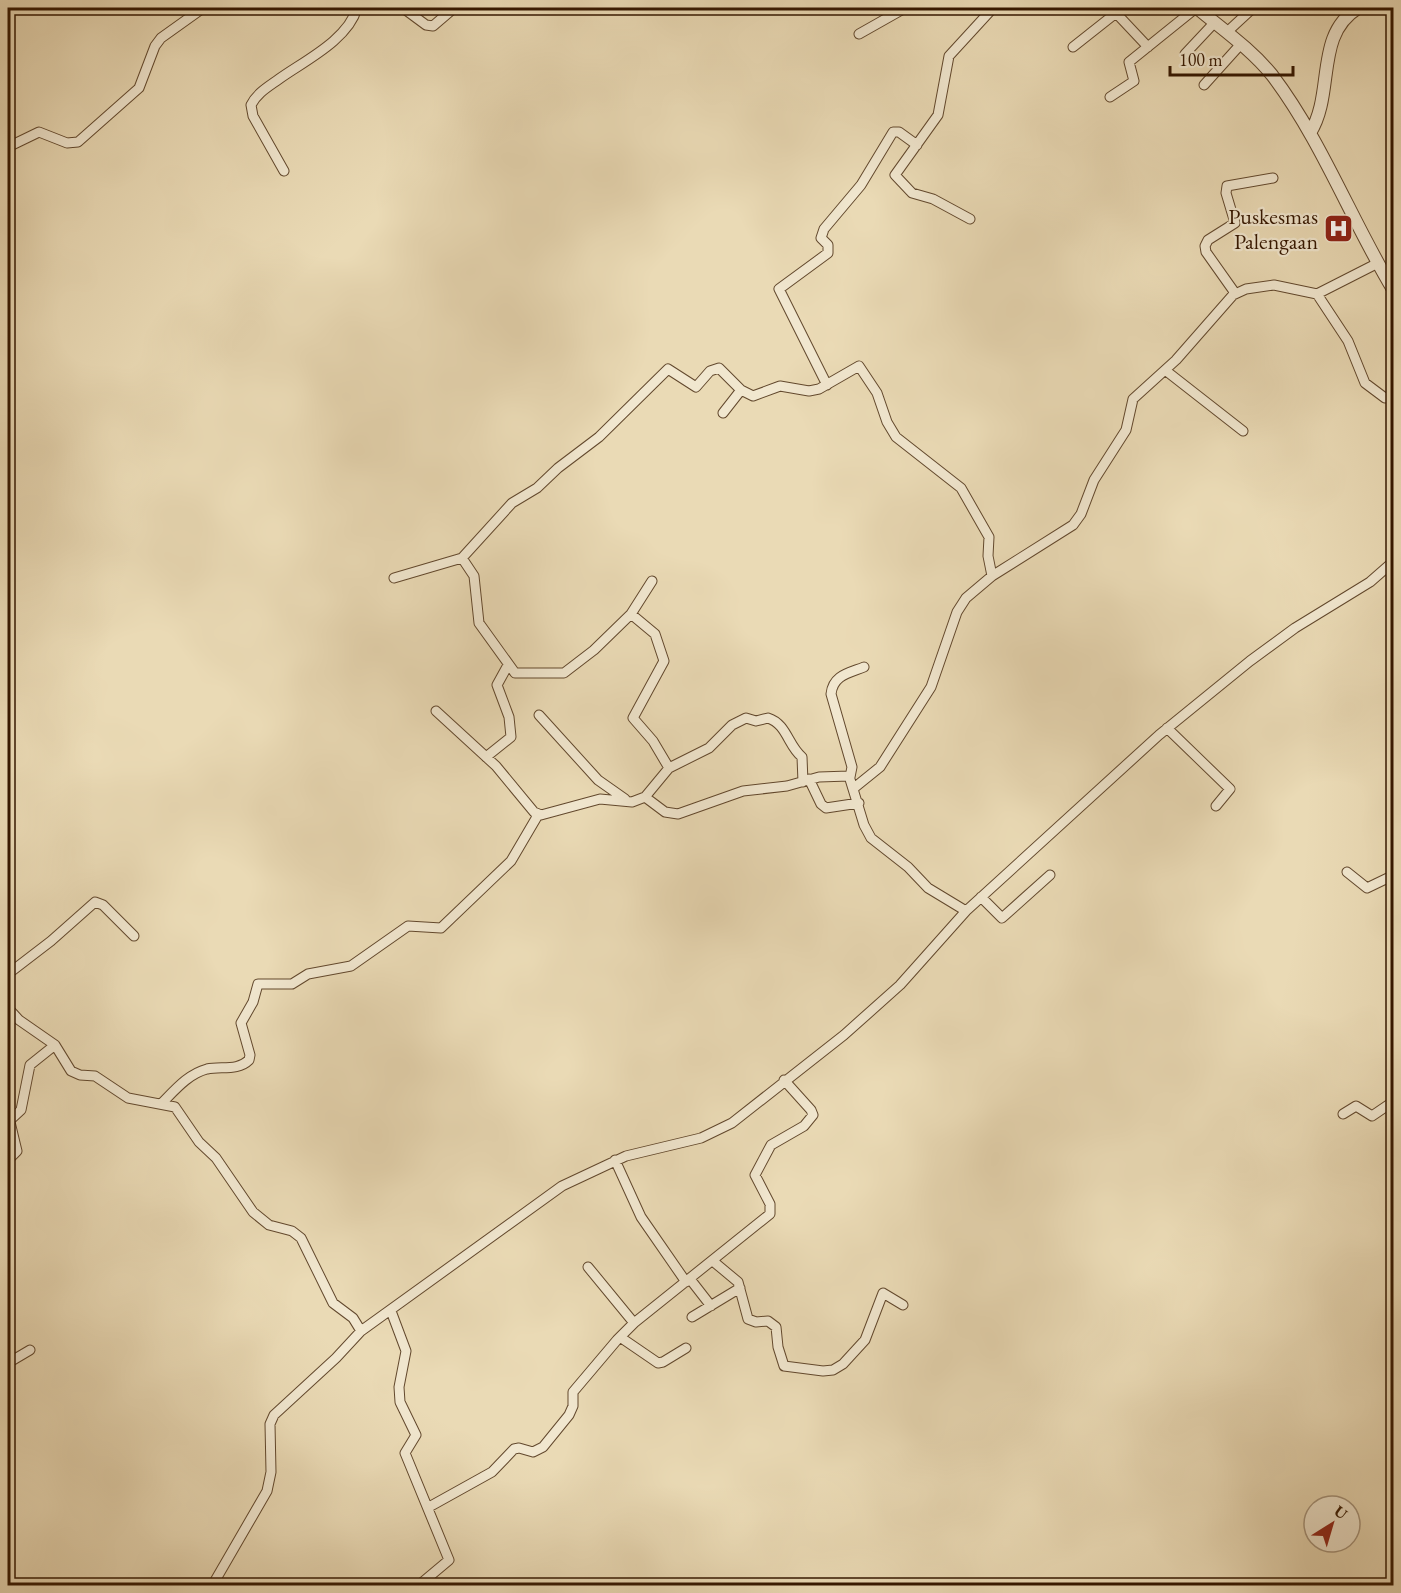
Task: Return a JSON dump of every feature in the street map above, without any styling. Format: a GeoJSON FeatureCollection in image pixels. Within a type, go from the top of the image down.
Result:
{"type":"FeatureCollection","features":[{"type":"Feature","properties":{"kind":"street"},"geometry":{"type":"LineString","coordinates":[[8,147],[39,132],[67,143],[78,142],[139,88],[155,46],[161,38],[203,8]]}},
{"type":"Feature","properties":{"kind":"street"},"geometry":{"type":"LineString","coordinates":[[284,171],[253,116],[251,105],[260,93],[330,42],[352,21],[357,8]]}},
{"type":"Feature","properties":{"kind":"street"},"geometry":{"type":"LineString","coordinates":[[403,8],[426,25],[433,26],[454,8]]}},
{"type":"Feature","properties":{"kind":"street"},"geometry":{"type":"LineString","coordinates":[[859,34],[905,8]]}},
{"type":"Feature","properties":{"kind":"street"},"geometry":{"type":"LineString","coordinates":[[970,219],[933,199],[912,193],[895,176],[939,111],[949,56],[993,8]]}},
{"type":"Feature","properties":{"kind":"street"},"geometry":{"type":"LineString","coordinates":[[1110,97],[1134,81],[1129,63],[1196,8],[1227,32],[1272,76],[1310,133],[1394,291]]}},
{"type":"Feature","properties":{"kind":"street"},"geometry":{"type":"LineString","coordinates":[[1227,32],[1253,8]]}},
{"type":"Feature","properties":{"kind":"street"},"geometry":{"type":"LineString","coordinates":[[1310,133],[1322,109],[1330,43],[1341,21],[1358,8]]}},
{"type":"Feature","properties":{"kind":"street"},"geometry":{"type":"LineString","coordinates":[[1073,47],[1116,13],[1148,47]]}},
{"type":"Feature","properties":{"kind":"street"},"geometry":{"type":"LineString","coordinates":[[1185,54],[1215,22]]}},
{"type":"Feature","properties":{"kind":"street"},"geometry":{"type":"LineString","coordinates":[[1204,85],[1240,45]]}},
{"type":"Feature","properties":{"kind":"street"},"geometry":{"type":"LineString","coordinates":[[827,385],[779,289],[828,253],[828,245],[823,241],[822,234],[861,185],[893,132],[899,132],[916,145]]}},
{"type":"Feature","properties":{"kind":"street"},"geometry":{"type":"LineString","coordinates":[[1235,293],[1204,246],[1208,240],[1235,223],[1226,193],[1227,186],[1273,178]]}},
{"type":"Feature","properties":{"kind":"street"},"geometry":{"type":"LineString","coordinates":[[854,788],[875,773],[900,739],[934,682],[961,604],[977,586],[1077,520],[1094,480],[1126,430],[1133,399],[1165,370],[1235,293],[1277,285],[1317,294],[1378,262]]}},
{"type":"Feature","properties":{"kind":"street"},"geometry":{"type":"LineString","coordinates":[[1317,294],[1348,341],[1365,383],[1386,398],[1394,398]]}},
{"type":"Feature","properties":{"kind":"street"},"geometry":{"type":"LineString","coordinates":[[394,578],[462,558],[512,503],[537,488],[558,468],[599,437],[668,369],[696,387],[710,371],[719,369],[741,390],[753,396],[776,386],[809,391],[827,385],[855,367],[860,367],[877,393],[887,422],[896,436],[954,482],[964,493],[989,537],[988,556],[992,576]]}},
{"type":"Feature","properties":{"kind":"street"},"geometry":{"type":"LineString","coordinates":[[1165,370],[1243,431]]}},
{"type":"Feature","properties":{"kind":"street"},"geometry":{"type":"LineString","coordinates":[[723,413],[741,390]]}},
{"type":"Feature","properties":{"kind":"street"},"geometry":{"type":"LineString","coordinates":[[462,558],[474,576],[479,623],[508,665],[519,674],[564,673],[594,650],[631,614],[652,581]]}},
{"type":"Feature","properties":{"kind":"street"},"geometry":{"type":"LineString","coordinates":[[212,1586],[267,1491],[271,1472],[270,1424],[274,1415],[345,1350],[361,1330],[391,1311],[538,1201],[615,1160],[718,1131],[844,1035],[900,985],[966,911],[1167,728],[1250,661],[1295,628],[1370,582],[1394,561]]}},
{"type":"Feature","properties":{"kind":"street"},"geometry":{"type":"LineString","coordinates":[[631,614],[655,634],[664,661],[633,718],[653,741],[669,768]]}},
{"type":"Feature","properties":{"kind":"street"},"geometry":{"type":"LineString","coordinates":[[486,757],[511,737],[509,717],[496,685],[508,665]]}},
{"type":"Feature","properties":{"kind":"street"},"geometry":{"type":"LineString","coordinates":[[864,667],[837,678],[832,685],[831,694],[852,767],[850,777],[864,825],[871,838],[908,867],[928,888],[966,911]]}},
{"type":"Feature","properties":{"kind":"street"},"geometry":{"type":"LineString","coordinates":[[435,711],[486,757],[538,815]]}},
{"type":"Feature","properties":{"kind":"street"},"geometry":{"type":"LineString","coordinates":[[539,715],[598,780],[628,801]]}},
{"type":"Feature","properties":{"kind":"street"},"geometry":{"type":"LineString","coordinates":[[538,815],[600,800],[628,801],[645,797],[669,768],[709,748],[735,723],[746,718],[756,721],[768,718],[782,727],[793,750],[802,757],[806,781],[820,804],[826,808],[859,803]]}},
{"type":"Feature","properties":{"kind":"street"},"geometry":{"type":"LineString","coordinates":[[1167,728],[1230,789],[1216,806]]}},
{"type":"Feature","properties":{"kind":"street"},"geometry":{"type":"LineString","coordinates":[[645,797],[665,812],[672,814],[743,792],[837,776],[850,777]]}},
{"type":"Feature","properties":{"kind":"street"},"geometry":{"type":"LineString","coordinates":[[161,1104],[185,1080],[196,1073],[207,1069],[236,1067],[249,1060],[250,1055],[241,1023],[253,1002],[258,984],[292,984],[308,974],[351,966],[408,926],[441,928],[511,861],[538,815]]}},
{"type":"Feature","properties":{"kind":"street"},"geometry":{"type":"LineString","coordinates":[[1347,872],[1368,888],[1394,876]]}},
{"type":"Feature","properties":{"kind":"street"},"geometry":{"type":"LineString","coordinates":[[981,897],[1002,918],[1050,875]]}},
{"type":"Feature","properties":{"kind":"street"},"geometry":{"type":"LineString","coordinates":[[8,974],[51,942],[95,902],[103,905],[134,936]]}},
{"type":"Feature","properties":{"kind":"street"},"geometry":{"type":"LineString","coordinates":[[8,1008],[19,1020],[55,1045],[67,1067],[75,1074],[95,1076],[128,1098],[175,1107],[259,1218],[268,1225],[292,1231],[301,1238],[333,1303],[353,1318],[361,1330]]}},
{"type":"Feature","properties":{"kind":"street"},"geometry":{"type":"LineString","coordinates":[[8,1160],[17,1151],[9,1122],[22,1108],[30,1065],[55,1045]]}},
{"type":"Feature","properties":{"kind":"street"},"geometry":{"type":"LineString","coordinates":[[429,1507],[492,1472],[514,1449],[533,1452],[543,1447],[572,1410],[573,1392],[620,1337],[634,1323],[714,1262],[770,1214],[770,1204],[755,1175],[771,1145],[804,1126],[813,1115],[784,1080]]}},
{"type":"Feature","properties":{"kind":"street"},"geometry":{"type":"LineString","coordinates":[[1343,1114],[1356,1106],[1372,1116],[1394,1101]]}},
{"type":"Feature","properties":{"kind":"street"},"geometry":{"type":"LineString","coordinates":[[615,1160],[641,1217],[688,1281],[711,1306]]}},
{"type":"Feature","properties":{"kind":"street"},"geometry":{"type":"LineString","coordinates":[[714,1262],[736,1279],[748,1319],[756,1322],[768,1321],[776,1328],[783,1365],[823,1371],[838,1368],[865,1340],[883,1293],[903,1305]]}},
{"type":"Feature","properties":{"kind":"street"},"geometry":{"type":"LineString","coordinates":[[588,1267],[634,1323]]}},
{"type":"Feature","properties":{"kind":"street"},"geometry":{"type":"LineString","coordinates":[[692,1317],[740,1288]]}},
{"type":"Feature","properties":{"kind":"street"},"geometry":{"type":"LineString","coordinates":[[391,1311],[406,1351],[399,1387],[400,1402],[416,1435],[405,1453],[449,1560],[418,1586]]}},
{"type":"Feature","properties":{"kind":"street"},"geometry":{"type":"LineString","coordinates":[[620,1337],[658,1363],[686,1348]]}},
{"type":"Feature","properties":{"kind":"street"},"geometry":{"type":"LineString","coordinates":[[8,1363],[30,1350]]}},
{"type":"Feature","properties":{"kind":"place","name":"Puskesmas Palengaan"},"geometry":{"type":"Point","coordinates":[1339,229]}}]}
